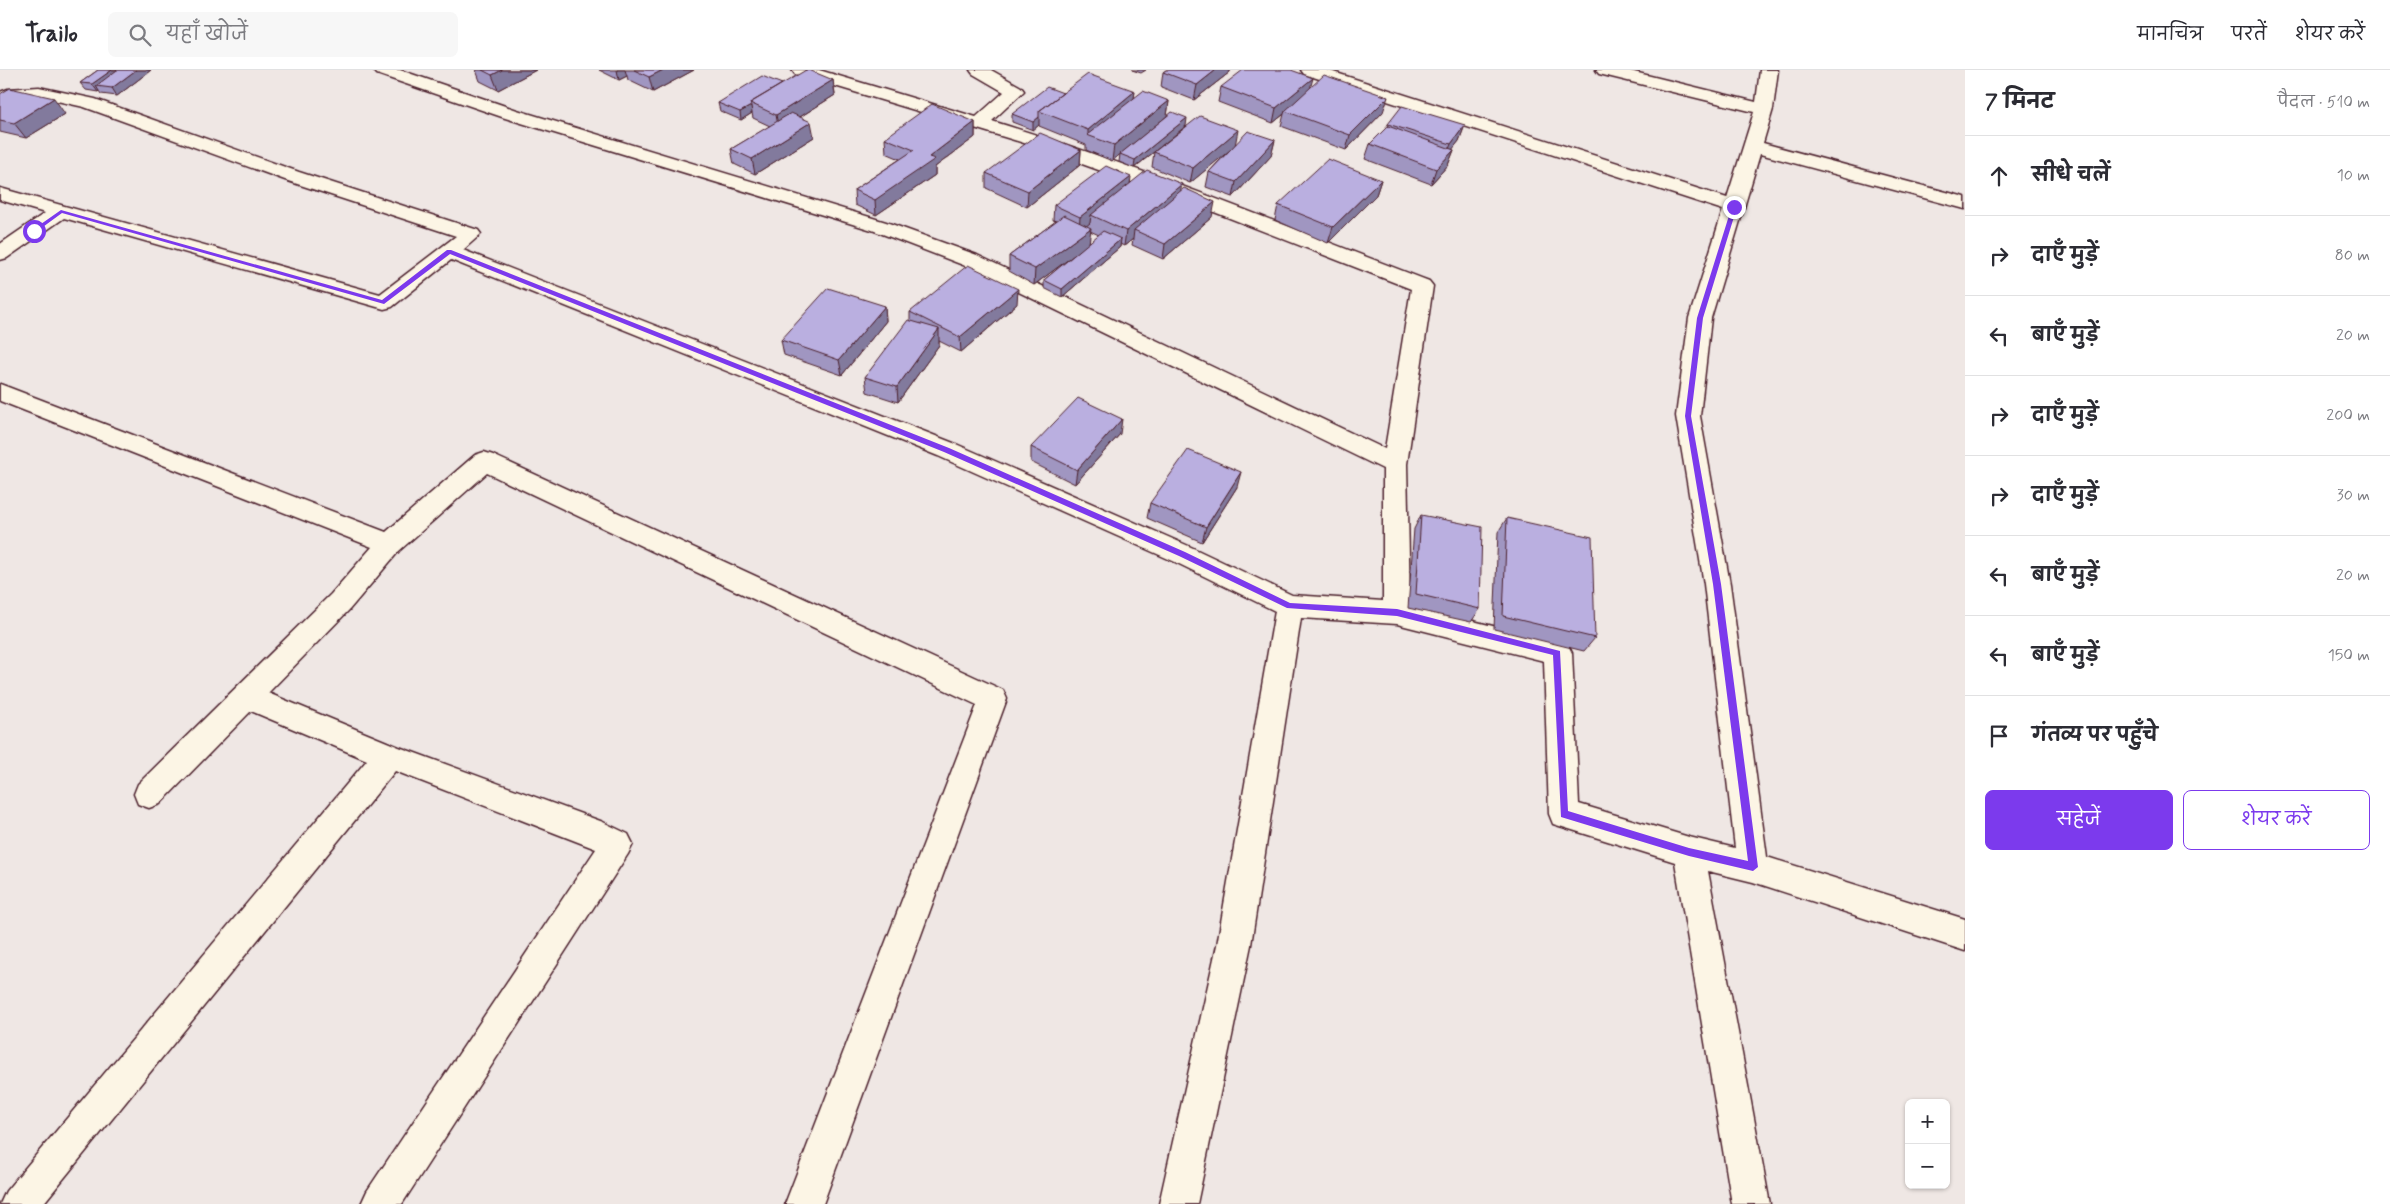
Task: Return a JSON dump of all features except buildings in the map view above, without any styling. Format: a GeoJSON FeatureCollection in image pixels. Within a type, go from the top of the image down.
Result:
{"type":"FeatureCollection","features":[{"type":"Feature","properties":{"kind":"street"},"geometry":{"type":"LineString","coordinates":[[383,70],[511,114],[879,226],[970,260],[1394,464]]}},
{"type":"Feature","properties":{"kind":"street"},"geometry":{"type":"LineString","coordinates":[[800,70],[1031,139],[1197,199],[1422,286],[1394,464],[1397,613]]}},
{"type":"Feature","properties":{"kind":"street"},"geometry":{"type":"LineString","coordinates":[[978,124],[1015,91],[979,70]]}},
{"type":"Feature","properties":{"kind":"street"},"geometry":{"type":"LineString","coordinates":[[1310,70],[1734,207]]}},
{"type":"Feature","properties":{"kind":"street"},"geometry":{"type":"LineString","coordinates":[[1605,70],[1764,109]]}},
{"type":"Feature","properties":{"kind":"street"},"geometry":{"type":"LineString","coordinates":[[1753,867],[1717,584],[1688,416],[1700,318],[1764,109],[1769,70]]}},
{"type":"Feature","properties":{"kind":"street"},"geometry":{"type":"LineString","coordinates":[[0,101],[8,94],[39,92],[89,103],[292,176],[471,234],[384,302],[0,194]]}},
{"type":"Feature","properties":{"kind":"street"},"geometry":{"type":"LineString","coordinates":[[1753,146],[1965,203]]}},
{"type":"Feature","properties":{"kind":"street"},"geometry":{"type":"LineString","coordinates":[[0,254],[61,211]]}},
{"type":"Feature","properties":{"kind":"street"},"geometry":{"type":"LineString","coordinates":[[449,252],[947,450],[1182,554],[1289,606],[1397,613],[1558,653],[1564,814],[1689,852],[1753,867],[1965,935]]}},
{"type":"Feature","properties":{"kind":"street"},"geometry":{"type":"LineString","coordinates":[[0,392],[390,544]]}},
{"type":"Feature","properties":{"kind":"street"},"geometry":{"type":"LineString","coordinates":[[150,794],[340,602],[390,544],[484,461],[993,699],[804,1204]]}},
{"type":"Feature","properties":{"kind":"street"},"geometry":{"type":"LineString","coordinates":[[1178,1204],[1234,945],[1289,606]]}},
{"type":"Feature","properties":{"kind":"street"},"geometry":{"type":"LineString","coordinates":[[246,696],[389,756],[592,832],[617,844],[380,1204]]}},
{"type":"Feature","properties":{"kind":"street"},"geometry":{"type":"LineString","coordinates":[[19,1204],[389,756]]}},
{"type":"Feature","properties":{"kind":"street"},"geometry":{"type":"LineString","coordinates":[[1689,852],[1751,1204]]}},
{"type":"Feature","properties":{"kind":"route"},"geometry":{"type":"LineString","coordinates":[[34,231],[61,211],[384,302],[449,252],[947,450],[1182,554],[1289,606],[1397,613],[1558,653],[1564,814],[1689,852],[1753,867],[1717,584],[1688,416],[1700,318],[1734,207]]}}]}
